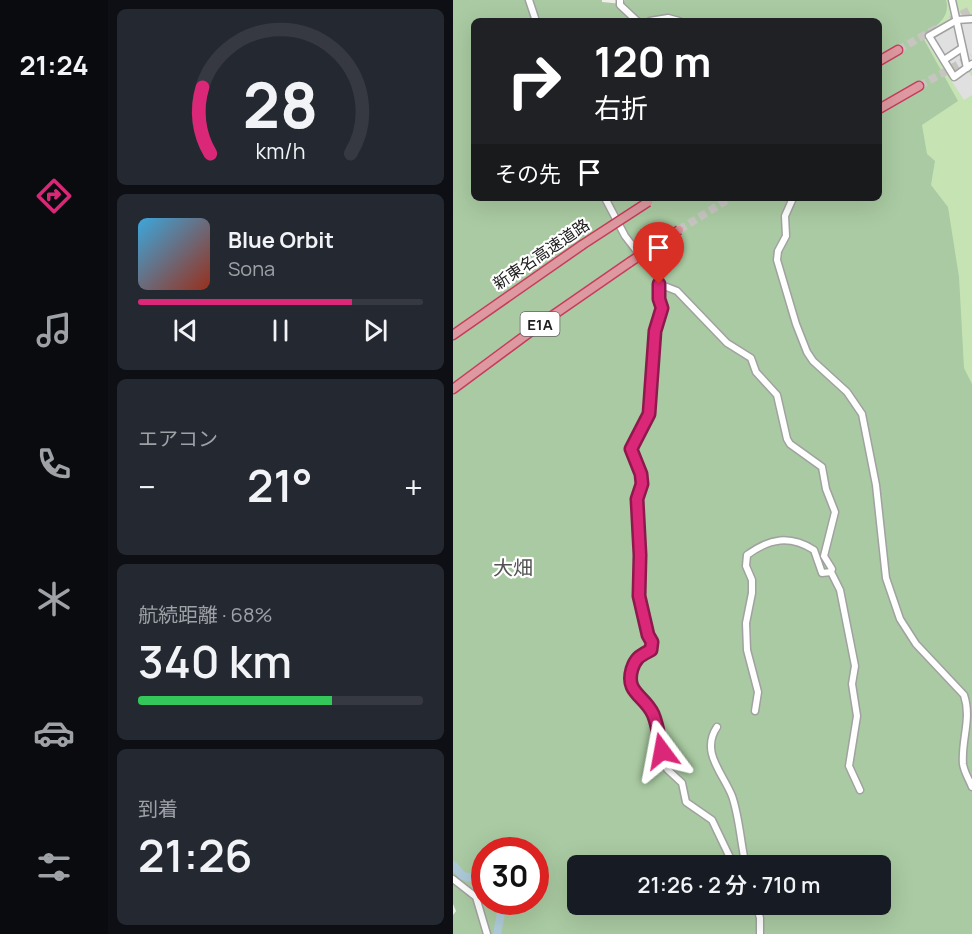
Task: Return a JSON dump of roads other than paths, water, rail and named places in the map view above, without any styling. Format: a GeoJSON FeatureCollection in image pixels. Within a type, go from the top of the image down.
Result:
{"type":"FeatureCollection","features":[{"type":"Feature","properties":{"kind":"highway"},"geometry":{"type":"LineString","coordinates":[[882,59],[898,50]]}},
{"type":"Feature","properties":{"kind":"highway"},"geometry":{"type":"LineString","coordinates":[[882,108],[919,86]]}},
{"type":"Feature","properties":{"kind":"highway","name":"新東名高速道路"},"geometry":{"type":"LineString","coordinates":[[453,334],[648,202]]}},
{"type":"Feature","properties":{"kind":"highway","name":"E1A"},"geometry":{"type":"LineString","coordinates":[[453,389],[540,324],[679,230]]}},
{"type":"Feature","properties":{"kind":"street"},"geometry":{"type":"LineString","coordinates":[[529,0],[535,18]]}},
{"type":"Feature","properties":{"kind":"street"},"geometry":{"type":"LineString","coordinates":[[620,0],[619,5],[634,18]]}},
{"type":"Feature","properties":{"kind":"street"},"geometry":{"type":"LineString","coordinates":[[952,0],[957,20],[961,48],[969,66],[954,77],[929,36],[957,20],[972,19]]}},
{"type":"Feature","properties":{"kind":"street"},"geometry":{"type":"LineString","coordinates":[[944,60],[961,48]]}},
{"type":"Feature","properties":{"kind":"street"},"geometry":{"type":"LineString","coordinates":[[607,201],[625,236],[657,277],[662,308],[655,331],[649,414],[631,449],[641,474],[642,484],[637,499],[640,555],[639,596],[648,635],[652,642],[651,650],[638,656],[634,661],[629,678],[631,686],[653,714],[667,769],[682,783],[686,802],[712,820],[729,855]]}},
{"type":"Feature","properties":{"kind":"street"},"geometry":{"type":"LineString","coordinates":[[791,201],[785,216],[786,236],[778,251],[777,260],[796,324],[813,361],[847,392],[862,414],[876,485],[883,559],[891,596],[900,619],[916,644],[964,695],[968,721],[963,760],[972,787]]}},
{"type":"Feature","properties":{"kind":"street"},"geometry":{"type":"LineString","coordinates":[[659,284],[677,291],[727,343],[751,358],[756,372],[777,394],[790,444],[822,467],[826,489],[835,512],[824,556],[832,568],[831,572],[840,590],[855,666],[852,684],[857,716],[849,766],[860,790]]}},
{"type":"Feature","properties":{"kind":"street"},"geometry":{"type":"LineString","coordinates":[[755,711],[758,692],[746,643],[746,623],[752,593],[752,580],[746,566],[747,555],[772,541],[800,542],[814,550],[822,573],[831,572]]}},
{"type":"Feature","properties":{"kind":"street"},"geometry":{"type":"LineString","coordinates":[[717,727],[711,736],[711,752],[714,763],[732,795],[744,855]]}},
{"type":"Feature","properties":{"kind":"street"},"geometry":{"type":"LineString","coordinates":[[453,879],[476,897],[487,934]]}},
{"type":"Feature","properties":{"kind":"street"},"geometry":{"type":"LineString","coordinates":[[759,915],[761,934]]}},
{"type":"Feature","properties":{"kind":"waterway"},"geometry":{"type":"LineString","coordinates":[[453,865],[463,876],[471,878]]}},
{"type":"Feature","properties":{"kind":"waterway"},"geometry":{"type":"LineString","coordinates":[[497,934],[501,915]]}},
{"type":"Feature","properties":{"kind":"tunnel"},"geometry":{"type":"LineString","coordinates":[[951,20],[972,9]]}},
{"type":"Feature","properties":{"kind":"tunnel"},"geometry":{"type":"LineString","coordinates":[[898,50],[937,28]]}},
{"type":"Feature","properties":{"kind":"tunnel"},"geometry":{"type":"LineString","coordinates":[[919,86],[972,57]]}},
{"type":"Feature","properties":{"kind":"tunnel"},"geometry":{"type":"LineString","coordinates":[[679,230],[725,201]]}},
{"type":"Feature","properties":{"kind":"district","name":"大畑"},"geometry":{"type":"Point","coordinates":[513,567]}}]}
